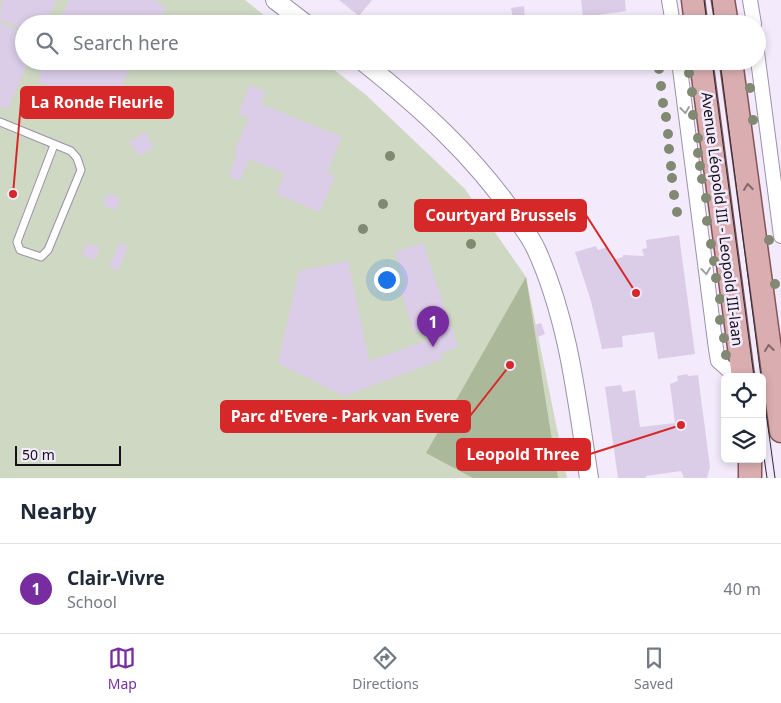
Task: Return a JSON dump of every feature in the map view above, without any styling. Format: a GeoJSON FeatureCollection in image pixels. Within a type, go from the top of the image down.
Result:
{"type":"FeatureCollection","features":[{"type":"Feature","properties":{"kind":"main road"},"geometry":{"type":"LineString","coordinates":[[693,0],[695,15]]}},
{"type":"Feature","properties":{"kind":"main road"},"geometry":{"type":"LineString","coordinates":[[723,0],[725,15]]}},
{"type":"Feature","properties":{"kind":"main road","name":"Avenue Léopold III - Leopold III-laan"},"geometry":{"type":"LineString","coordinates":[[702,70],[742,373]]}},
{"type":"Feature","properties":{"kind":"main road","name":"Avenue Léopold III - Leopold III-laan"},"geometry":{"type":"LineString","coordinates":[[732,70],[781,431]]}},
{"type":"Feature","properties":{"kind":"main road"},"geometry":{"type":"LineString","coordinates":[[750,463],[750,478]]}},
{"type":"Feature","properties":{"kind":"street"},"geometry":{"type":"LineString","coordinates":[[275,0],[294,15]]}},
{"type":"Feature","properties":{"kind":"street"},"geometry":{"type":"LineString","coordinates":[[291,0],[310,15]]}},
{"type":"Feature","properties":{"kind":"street"},"geometry":{"type":"LineString","coordinates":[[669,0],[672,15]]}},
{"type":"Feature","properties":{"kind":"street"},"geometry":{"type":"LineString","coordinates":[[750,0],[752,15]]}},
{"type":"Feature","properties":{"kind":"street"},"geometry":{"type":"LineString","coordinates":[[374,70],[402,92],[448,135],[503,199],[536,249],[554,298],[570,353],[589,478]]}},
{"type":"Feature","properties":{"kind":"street"},"geometry":{"type":"LineString","coordinates":[[680,70],[718,361],[732,373]]}},
{"type":"Feature","properties":{"kind":"street"},"geometry":{"type":"LineString","coordinates":[[760,70],[780,216],[781,236]]}},
{"type":"Feature","properties":{"kind":"lane"},"geometry":{"type":"LineString","coordinates":[[0,122],[70,151],[77,158],[82,170],[48,250],[41,257],[20,250],[17,242],[54,145]]}},
{"type":"Feature","properties":{"kind":"green space"},"geometry":{"type":"Polygon","coordinates":[[[0,0],[245,0],[264,15],[15,15],[15,70],[334,70],[366,95],[465,189],[526,277],[567,478],[0,478],[0,0]]]}},
{"type":"Feature","properties":{"kind":"green space"},"geometry":{"type":"Polygon","coordinates":[[[526,277],[558,478],[473,478],[426,453],[526,277]]]}},
{"type":"Feature","properties":{"kind":"building"},"geometry":{"type":"Polygon","coordinates":[[[2,0],[56,0],[50,15],[15,15],[15,26],[0,20],[2,0]]]}},
{"type":"Feature","properties":{"kind":"building"},"geometry":{"type":"Polygon","coordinates":[[[69,0],[158,0],[157,3],[166,7],[163,15],[63,15],[69,0]]]}},
{"type":"Feature","properties":{"kind":"building"},"geometry":{"type":"Polygon","coordinates":[[[339,0],[372,0],[358,15],[339,0]]]}},
{"type":"Feature","properties":{"kind":"building"},"geometry":{"type":"Polygon","coordinates":[[[581,0],[625,0],[626,11],[583,15],[581,0]]]}},
{"type":"Feature","properties":{"kind":"building"},"geometry":{"type":"Polygon","coordinates":[[[524,6],[525,15],[512,15],[511,8],[524,6]]]}},
{"type":"Feature","properties":{"kind":"building"},"geometry":{"type":"Polygon","coordinates":[[[0,23],[15,29],[15,70],[24,70],[8,109],[0,106],[0,23]]]}},
{"type":"Feature","properties":{"kind":"building"},"geometry":{"type":"Polygon","coordinates":[[[40,70],[128,70],[121,89],[124,91],[114,113],[38,82],[41,76],[38,75],[40,70]]]}},
{"type":"Feature","properties":{"kind":"building"},"geometry":{"type":"Polygon","coordinates":[[[250,85],[266,92],[261,104],[342,137],[327,172],[335,176],[320,212],[276,194],[285,174],[249,159],[240,181],[229,176],[237,153],[234,152],[249,118],[238,114],[250,85]]]}},
{"type":"Feature","properties":{"kind":"building"},"geometry":{"type":"Polygon","coordinates":[[[145,132],[154,147],[139,156],[129,142],[145,132]]]}},
{"type":"Feature","properties":{"kind":"building"},"geometry":{"type":"Polygon","coordinates":[[[108,193],[120,198],[116,211],[103,205],[108,193]]]}},
{"type":"Feature","properties":{"kind":"building"},"geometry":{"type":"Polygon","coordinates":[[[679,235],[695,354],[658,359],[654,332],[622,336],[623,347],[602,349],[591,301],[575,252],[596,246],[598,250],[607,247],[612,260],[623,257],[623,255],[644,256],[642,249],[647,248],[646,240],[679,235]]]}},
{"type":"Feature","properties":{"kind":"building"},"geometry":{"type":"Polygon","coordinates":[[[87,243],[100,248],[95,260],[82,255],[87,243]]]}},
{"type":"Feature","properties":{"kind":"building"},"geometry":{"type":"Polygon","coordinates":[[[119,243],[128,247],[118,271],[109,267],[119,243]]]}},
{"type":"Feature","properties":{"kind":"building"},"geometry":{"type":"Polygon","coordinates":[[[423,243],[458,347],[441,353],[443,359],[344,396],[278,363],[299,271],[348,261],[369,361],[428,340],[422,331],[414,333],[400,288],[406,286],[395,252],[423,243]]]}},
{"type":"Feature","properties":{"kind":"building"},"geometry":{"type":"Polygon","coordinates":[[[541,323],[545,334],[538,337],[534,325],[541,323]]]}},
{"type":"Feature","properties":{"kind":"building"},"geometry":{"type":"Polygon","coordinates":[[[687,374],[688,376],[698,375],[710,467],[707,478],[684,478],[681,471],[646,476],[646,478],[618,478],[605,387],[621,385],[623,392],[635,390],[640,427],[675,423],[670,384],[678,381],[677,376],[687,374]]]}},
{"type":"Feature","properties":{"kind":"tram line"},"geometry":{"type":"LineString","coordinates":[[704,0],[706,15]]}},
{"type":"Feature","properties":{"kind":"tram line"},"geometry":{"type":"LineString","coordinates":[[712,0],[714,15]]}},
{"type":"Feature","properties":{"kind":"tram line"},"geometry":{"type":"LineString","coordinates":[[713,70],[753,373]]}},
{"type":"Feature","properties":{"kind":"tram line"},"geometry":{"type":"LineString","coordinates":[[721,70],[760,373]]}},
{"type":"Feature","properties":{"kind":"tram line"},"geometry":{"type":"LineString","coordinates":[[766,412],[775,478]]}},
{"type":"Feature","properties":{"kind":"tram line"},"geometry":{"type":"LineString","coordinates":[[765,463],[767,478]]}},
{"type":"Feature","properties":{"kind":"place","name":"La Ronde Fleurie"},"geometry":{"type":"Point","coordinates":[13,194]}},
{"type":"Feature","properties":{"kind":"place","name":"Courtyard Brussels"},"geometry":{"type":"Point","coordinates":[636,293]}},
{"type":"Feature","properties":{"kind":"place","name":"Clair-Vivre"},"geometry":{"type":"Point","coordinates":[433,347]}},
{"type":"Feature","properties":{"kind":"place","name":"Parc d'Evere - Park van Evere"},"geometry":{"type":"Point","coordinates":[510,365]}},
{"type":"Feature","properties":{"kind":"place","name":"Leopold Three"},"geometry":{"type":"Point","coordinates":[681,425]}}]}
